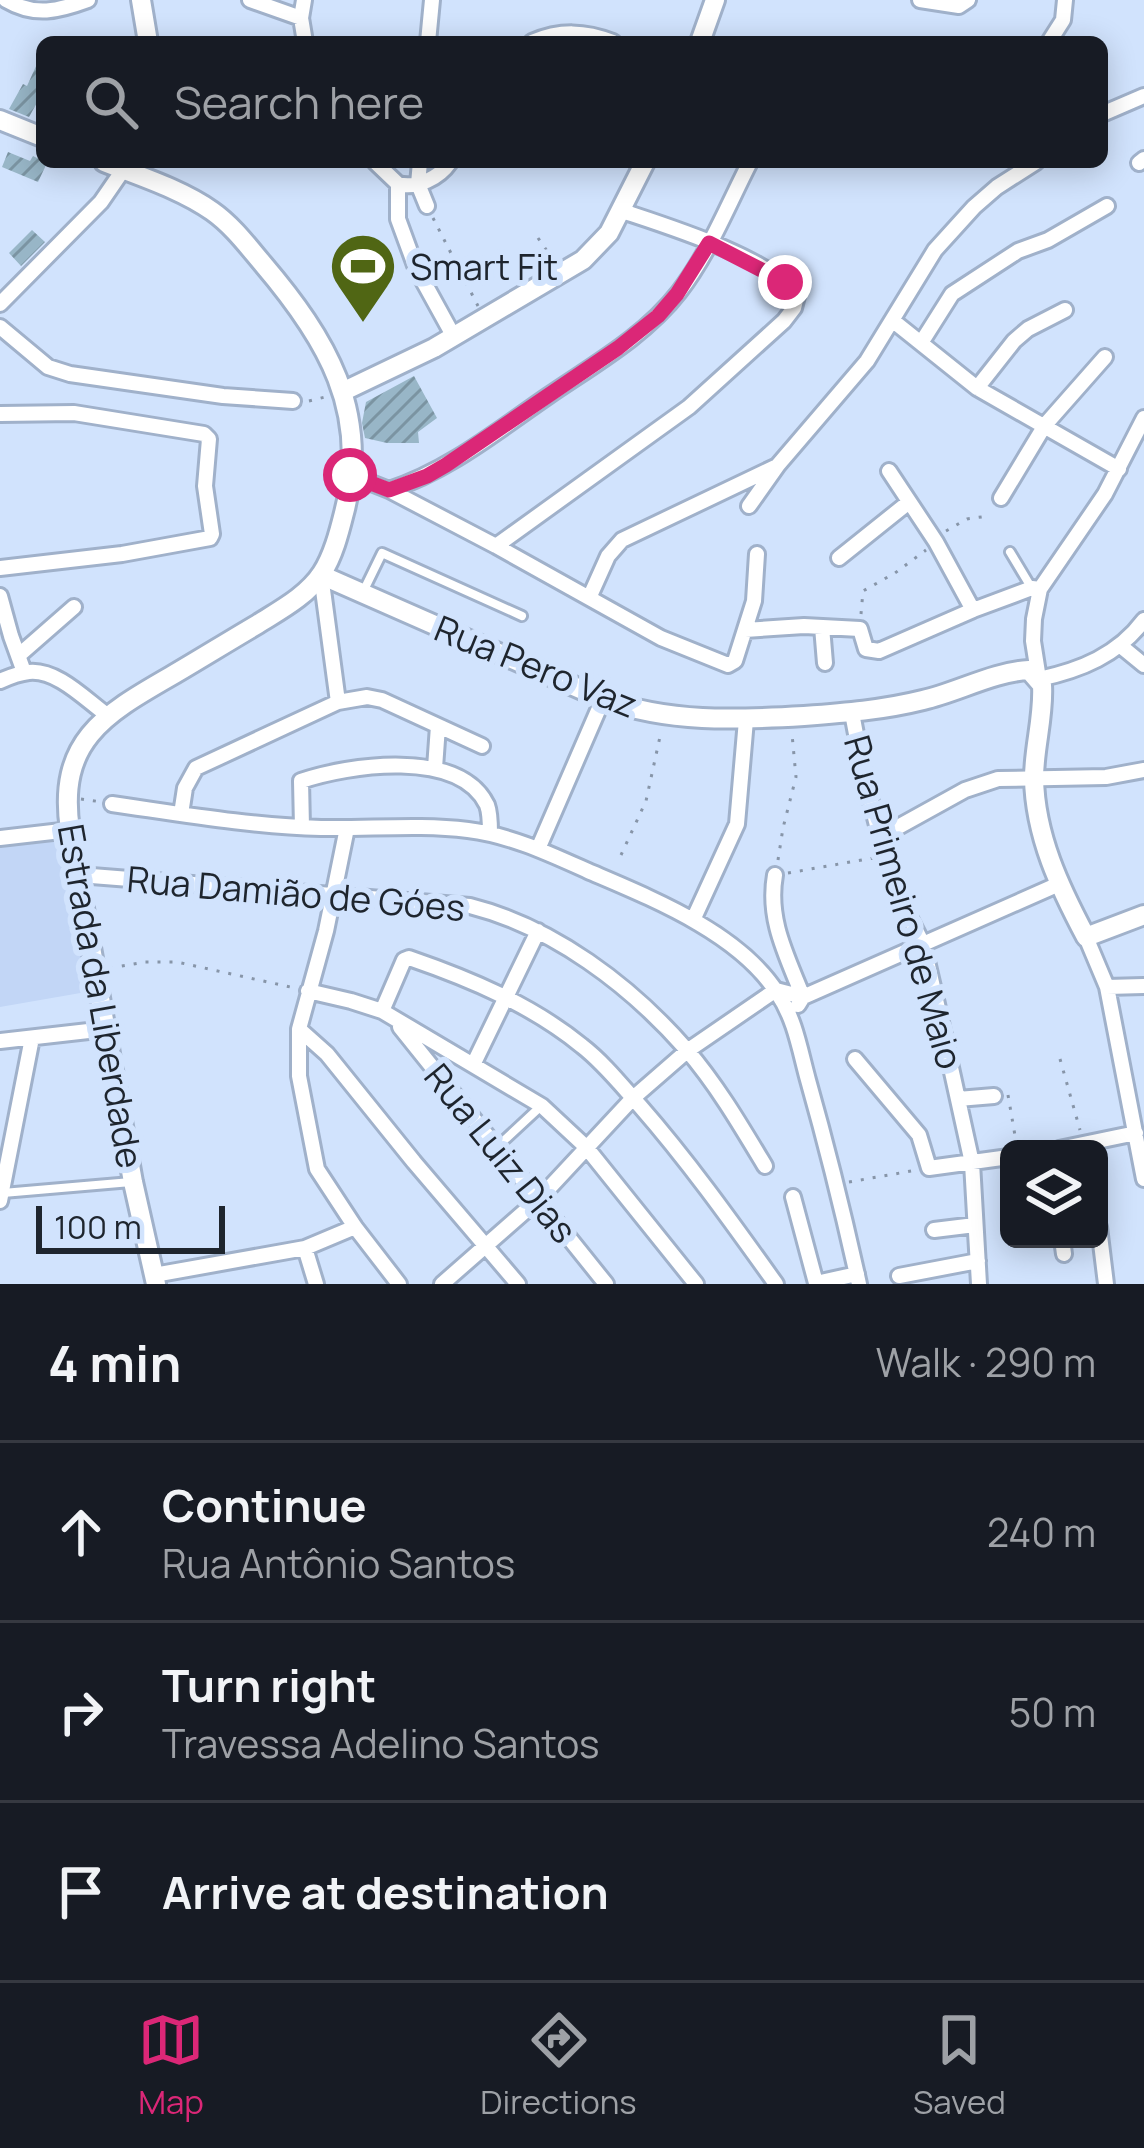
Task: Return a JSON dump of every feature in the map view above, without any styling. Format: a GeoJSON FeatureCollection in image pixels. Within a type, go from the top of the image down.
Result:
{"type":"FeatureCollection","features":[{"type":"Feature","properties":{"kind":"main road"},"geometry":{"type":"LineString","coordinates":[[704,36],[716,0]]}},
{"type":"Feature","properties":{"kind":"main road"},"geometry":{"type":"LineString","coordinates":[[143,1],[147,36]]}},
{"type":"Feature","properties":{"kind":"main road"},"geometry":{"type":"LineString","coordinates":[[0,120],[36,135]]}},
{"type":"Feature","properties":{"kind":"main road","name":"Estrada da Liberdade"},"geometry":{"type":"LineString","coordinates":[[128,168],[210,210],[237,233],[310,322],[333,364],[351,443],[341,524],[321,575],[283,609],[107,715],[80,750],[70,780],[70,830],[155,1280]]}},
{"type":"Feature","properties":{"kind":"main road"},"geometry":{"type":"LineString","coordinates":[[342,392],[454,337],[584,260],[599,247],[622,211],[642,168]]}},
{"type":"Feature","properties":{"kind":"main road","name":"Rua Pero Vaz"},"geometry":{"type":"LineString","coordinates":[[321,575],[603,699],[665,715],[746,720],[852,712],[928,699],[1022,670],[1039,679]]}},
{"type":"Feature","properties":{"kind":"main road"},"geometry":{"type":"LineString","coordinates":[[1039,679],[1043,693],[1034,778],[1043,837],[1058,884],[1086,937],[1144,915]]}},
{"type":"Feature","properties":{"kind":"street"},"geometry":{"type":"LineString","coordinates":[[5,0],[31,12],[44,12],[88,0]]}},
{"type":"Feature","properties":{"kind":"street"},"geometry":{"type":"LineString","coordinates":[[250,0],[301,18]]}},
{"type":"Feature","properties":{"kind":"street"},"geometry":{"type":"LineString","coordinates":[[304,0],[304,36]]}},
{"type":"Feature","properties":{"kind":"street"},"geometry":{"type":"LineString","coordinates":[[429,36],[432,0]]}},
{"type":"Feature","properties":{"kind":"street"},"geometry":{"type":"LineString","coordinates":[[920,0],[959,6],[968,0]]}},
{"type":"Feature","properties":{"kind":"street"},"geometry":{"type":"LineString","coordinates":[[1053,36],[1063,20],[1065,0]]}},
{"type":"Feature","properties":{"kind":"street"},"geometry":{"type":"LineString","coordinates":[[552,36],[577,32],[591,36]]}},
{"type":"Feature","properties":{"kind":"street"},"geometry":{"type":"LineString","coordinates":[[1108,111],[1144,96]]}},
{"type":"Feature","properties":{"kind":"street"},"geometry":{"type":"LineString","coordinates":[[0,304],[101,202],[123,168]]}},
{"type":"Feature","properties":{"kind":"street"},"geometry":{"type":"LineString","coordinates":[[380,168],[399,190],[398,219],[416,268],[454,337]]}},
{"type":"Feature","properties":{"kind":"street"},"geometry":{"type":"LineString","coordinates":[[419,168],[418,184],[427,206]]}},
{"type":"Feature","properties":{"kind":"street"},"geometry":{"type":"LineString","coordinates":[[399,190],[446,168]]}},
{"type":"Feature","properties":{"kind":"street"},"geometry":{"type":"LineString","coordinates":[[389,490],[446,465],[658,316],[709,243],[748,168]]}},
{"type":"Feature","properties":{"kind":"street"},"geometry":{"type":"LineString","coordinates":[[749,506],[778,465],[848,386],[935,250],[974,207],[1027,168]]}},
{"type":"Feature","properties":{"kind":"street"},"geometry":{"type":"LineString","coordinates":[[921,344],[944,303],[963,286],[1002,260],[1107,206]]}},
{"type":"Feature","properties":{"kind":"street"},"geometry":{"type":"LineString","coordinates":[[496,547],[689,407],[794,308],[796,296],[785,282],[709,243],[622,211]]}},
{"type":"Feature","properties":{"kind":"street"},"geometry":{"type":"LineString","coordinates":[[977,388],[1014,341],[1065,310]]}},
{"type":"Feature","properties":{"kind":"street"},"geometry":{"type":"LineString","coordinates":[[892,320],[977,388],[1119,469]]}},
{"type":"Feature","properties":{"kind":"street"},"geometry":{"type":"LineString","coordinates":[[0,327],[48,367],[70,374],[292,401]]}},
{"type":"Feature","properties":{"kind":"street"},"geometry":{"type":"LineString","coordinates":[[1001,499],[1045,425],[1105,357]]}},
{"type":"Feature","properties":{"kind":"street"},"geometry":{"type":"LineString","coordinates":[[0,414],[74,413],[204,434],[212,534],[122,554],[0,568]]}},
{"type":"Feature","properties":{"kind":"street"},"geometry":{"type":"LineString","coordinates":[[745,630],[860,629],[866,649],[879,652],[973,610],[1036,589],[1085,526],[1144,418]]}},
{"type":"Feature","properties":{"kind":"street"},"geometry":{"type":"LineString","coordinates":[[590,596],[608,556],[622,541],[778,465]]}},
{"type":"Feature","properties":{"kind":"street"},"geometry":{"type":"LineString","coordinates":[[889,471],[973,610]]}},
{"type":"Feature","properties":{"kind":"street"},"geometry":{"type":"LineString","coordinates":[[350,475],[389,490],[662,638],[733,664],[754,601],[758,554]]}},
{"type":"Feature","properties":{"kind":"street"},"geometry":{"type":"LineString","coordinates":[[839,558],[909,502]]}},
{"type":"Feature","properties":{"kind":"street"},"geometry":{"type":"LineString","coordinates":[[321,575],[338,702]]}},
{"type":"Feature","properties":{"kind":"street"},"geometry":{"type":"LineString","coordinates":[[1036,589],[1034,641],[1039,679],[1085,665],[1122,646],[1144,620]]}},
{"type":"Feature","properties":{"kind":"street"},"geometry":{"type":"LineString","coordinates":[[0,596],[25,672]]}},
{"type":"Feature","properties":{"kind":"street"},"geometry":{"type":"LineString","coordinates":[[18,656],[74,607]]}},
{"type":"Feature","properties":{"kind":"street"},"geometry":{"type":"LineString","coordinates":[[822,627],[825,663]]}},
{"type":"Feature","properties":{"kind":"street"},"geometry":{"type":"LineString","coordinates":[[1122,646],[1144,665]]}},
{"type":"Feature","properties":{"kind":"street"},"geometry":{"type":"LineString","coordinates":[[0,681],[40,672],[107,715]]}},
{"type":"Feature","properties":{"kind":"street"},"geometry":{"type":"LineString","coordinates":[[181,814],[185,788],[196,768],[338,702],[368,697],[382,700],[482,746]]}},
{"type":"Feature","properties":{"kind":"street"},"geometry":{"type":"LineString","coordinates":[[538,849],[603,699]]}},
{"type":"Feature","properties":{"kind":"street","name":"Rua Primeiro de Maio"},"geometry":{"type":"LineString","coordinates":[[852,712],[880,837],[923,944],[958,1099],[972,1163],[980,1284]]}},
{"type":"Feature","properties":{"kind":"street"},"geometry":{"type":"LineString","coordinates":[[693,920],[737,824],[746,720]]}},
{"type":"Feature","properties":{"kind":"street"},"geometry":{"type":"LineString","coordinates":[[435,768],[438,726]]}},
{"type":"Feature","properties":{"kind":"street"},"geometry":{"type":"LineString","coordinates":[[302,827],[300,785],[305,779],[409,765],[435,768],[470,787],[488,807],[490,833]]}},
{"type":"Feature","properties":{"kind":"street"},"geometry":{"type":"LineString","coordinates":[[880,837],[998,778],[1106,777],[1144,770]]}},
{"type":"Feature","properties":{"kind":"street"},"geometry":{"type":"LineString","coordinates":[[112,804],[240,823],[490,833],[538,849],[693,920],[729,944],[776,990],[790,1016],[858,1279],[816,1283],[794,1197]]}},
{"type":"Feature","properties":{"kind":"street"},"geometry":{"type":"LineString","coordinates":[[347,828],[299,1029],[299,1076],[317,1169],[399,1284]]}},
{"type":"Feature","properties":{"kind":"street"},"geometry":{"type":"LineString","coordinates":[[0,838],[70,830]]}},
{"type":"Feature","properties":{"kind":"street","name":"Rua Damião de Góes"},"geometry":{"type":"LineString","coordinates":[[79,875],[491,911],[538,931],[624,989],[687,1051],[765,1166]]}},
{"type":"Feature","properties":{"kind":"street"},"geometry":{"type":"LineString","coordinates":[[776,875],[774,919],[803,997]]}},
{"type":"Feature","properties":{"kind":"street"},"geometry":{"type":"LineString","coordinates":[[790,1016],[803,997],[1058,884]]}},
{"type":"Feature","properties":{"kind":"street"},"geometry":{"type":"LineString","coordinates":[[473,1065],[538,931]]}},
{"type":"Feature","properties":{"kind":"street"},"geometry":{"type":"LineString","coordinates":[[1086,937],[1107,988],[1144,1179]]}},
{"type":"Feature","properties":{"kind":"street"},"geometry":{"type":"LineString","coordinates":[[382,1011],[409,958],[505,996],[583,1046],[670,1141],[776,1284]]}},
{"type":"Feature","properties":{"kind":"street"},"geometry":{"type":"LineString","coordinates":[[1107,988],[1144,986]]}},
{"type":"Feature","properties":{"kind":"street"},"geometry":{"type":"LineString","coordinates":[[442,1284],[539,1199],[633,1098],[687,1051],[776,990],[803,997]]}},
{"type":"Feature","properties":{"kind":"street"},"geometry":{"type":"LineString","coordinates":[[308,991],[382,1011],[542,1106],[586,1147],[696,1284]]}},
{"type":"Feature","properties":{"kind":"street","name":"Rua Luiz Dias"},"geometry":{"type":"LineString","coordinates":[[397,1022],[605,1284]]}},
{"type":"Feature","properties":{"kind":"street"},"geometry":{"type":"LineString","coordinates":[[0,1041],[106,1029]]}},
{"type":"Feature","properties":{"kind":"street"},"geometry":{"type":"LineString","coordinates":[[299,1029],[327,1054],[518,1284]]}},
{"type":"Feature","properties":{"kind":"street"},"geometry":{"type":"LineString","coordinates":[[1,1197],[32,1038]]}},
{"type":"Feature","properties":{"kind":"street"},"geometry":{"type":"LineString","coordinates":[[436,1074],[451,1052]]}},
{"type":"Feature","properties":{"kind":"street"},"geometry":{"type":"LineString","coordinates":[[855,1059],[919,1135],[930,1168],[1000,1158]]}},
{"type":"Feature","properties":{"kind":"street"},"geometry":{"type":"LineString","coordinates":[[958,1099],[1001,1095]]}},
{"type":"Feature","properties":{"kind":"street"},"geometry":{"type":"LineString","coordinates":[[1107,1140],[1136,1133]]}},
{"type":"Feature","properties":{"kind":"street"},"geometry":{"type":"LineString","coordinates":[[934,1230],[975,1225]]}},
{"type":"Feature","properties":{"kind":"street"},"geometry":{"type":"LineString","coordinates":[[155,1280],[305,1248],[355,1227]]}},
{"type":"Feature","properties":{"kind":"street"},"geometry":{"type":"LineString","coordinates":[[305,1248],[316,1284]]}},
{"type":"Feature","properties":{"kind":"street"},"geometry":{"type":"LineString","coordinates":[[1102,1248],[1106,1284]]}},
{"type":"Feature","properties":{"kind":"street"},"geometry":{"type":"LineString","coordinates":[[899,1276],[978,1262]]}},
{"type":"Feature","properties":{"kind":"lane"},"geometry":{"type":"LineString","coordinates":[[1010,552],[1036,589]]}},
{"type":"Feature","properties":{"kind":"lane"},"geometry":{"type":"LineString","coordinates":[[363,593],[382,553],[523,616]]}},
{"type":"Feature","properties":{"kind":"lane"},"geometry":{"type":"LineString","coordinates":[[497,1147],[542,1106]]}},
{"type":"Feature","properties":{"kind":"lane"},"geometry":{"type":"LineString","coordinates":[[1,1197],[133,1182]]}},
{"type":"Feature","properties":{"kind":"path"},"geometry":{"type":"LineString","coordinates":[[427,206],[485,320]]}},
{"type":"Feature","properties":{"kind":"path"},"geometry":{"type":"LineString","coordinates":[[538,238],[558,267]]}},
{"type":"Feature","properties":{"kind":"path"},"geometry":{"type":"LineString","coordinates":[[292,401],[342,392]]}},
{"type":"Feature","properties":{"kind":"path"},"geometry":{"type":"LineString","coordinates":[[860,629],[863,591]]}},
{"type":"Feature","properties":{"kind":"path"},"geometry":{"type":"LineString","coordinates":[[790,717],[796,777],[776,875],[886,855]]}},
{"type":"Feature","properties":{"kind":"path"},"geometry":{"type":"LineString","coordinates":[[621,855],[646,801],[662,729]]}},
{"type":"Feature","properties":{"kind":"path"},"geometry":{"type":"LineString","coordinates":[[68,796],[112,804]]}},
{"type":"Feature","properties":{"kind":"path"},"geometry":{"type":"LineString","coordinates":[[96,970],[177,962],[308,991]]}},
{"type":"Feature","properties":{"kind":"path"},"geometry":{"type":"LineString","coordinates":[[1060,1059],[1085,1140]]}},
{"type":"Feature","properties":{"kind":"path"},"geometry":{"type":"LineString","coordinates":[[1001,1095],[1014,1140]]}},
{"type":"Feature","properties":{"kind":"path"},"geometry":{"type":"LineString","coordinates":[[836,1185],[930,1168]]}},
{"type":"Feature","properties":{"kind":"shaded area"},"geometry":{"type":"Polygon","coordinates":[[[66,836],[92,991],[0,1007],[0,848],[66,836]]]}},
{"type":"Feature","properties":{"kind":"building"},"geometry":{"type":"Polygon","coordinates":[[[36,66],[36,105],[29,117],[9,109],[23,84],[27,86],[36,66]]]}},
{"type":"Feature","properties":{"kind":"building"},"geometry":{"type":"Polygon","coordinates":[[[8,152],[30,161],[33,156],[36,168],[45,168],[38,182],[2,167],[8,152]]]}},
{"type":"Feature","properties":{"kind":"building"},"geometry":{"type":"Polygon","coordinates":[[[32,230],[45,242],[21,266],[9,253],[32,230]]]}},
{"type":"Feature","properties":{"kind":"building"},"geometry":{"type":"Polygon","coordinates":[[[414,376],[437,418],[418,432],[419,443],[365,438],[366,402],[414,376]]]}},
{"type":"Feature","properties":{"kind":"place","name":"Smart Fit"},"geometry":{"type":"Point","coordinates":[363,325]}},
{"type":"Feature","properties":{"kind":"route"},"geometry":{"type":"LineString","coordinates":[[350,475],[389,490],[427,476],[502,429],[658,316],[709,243],[785,282]]}}]}
